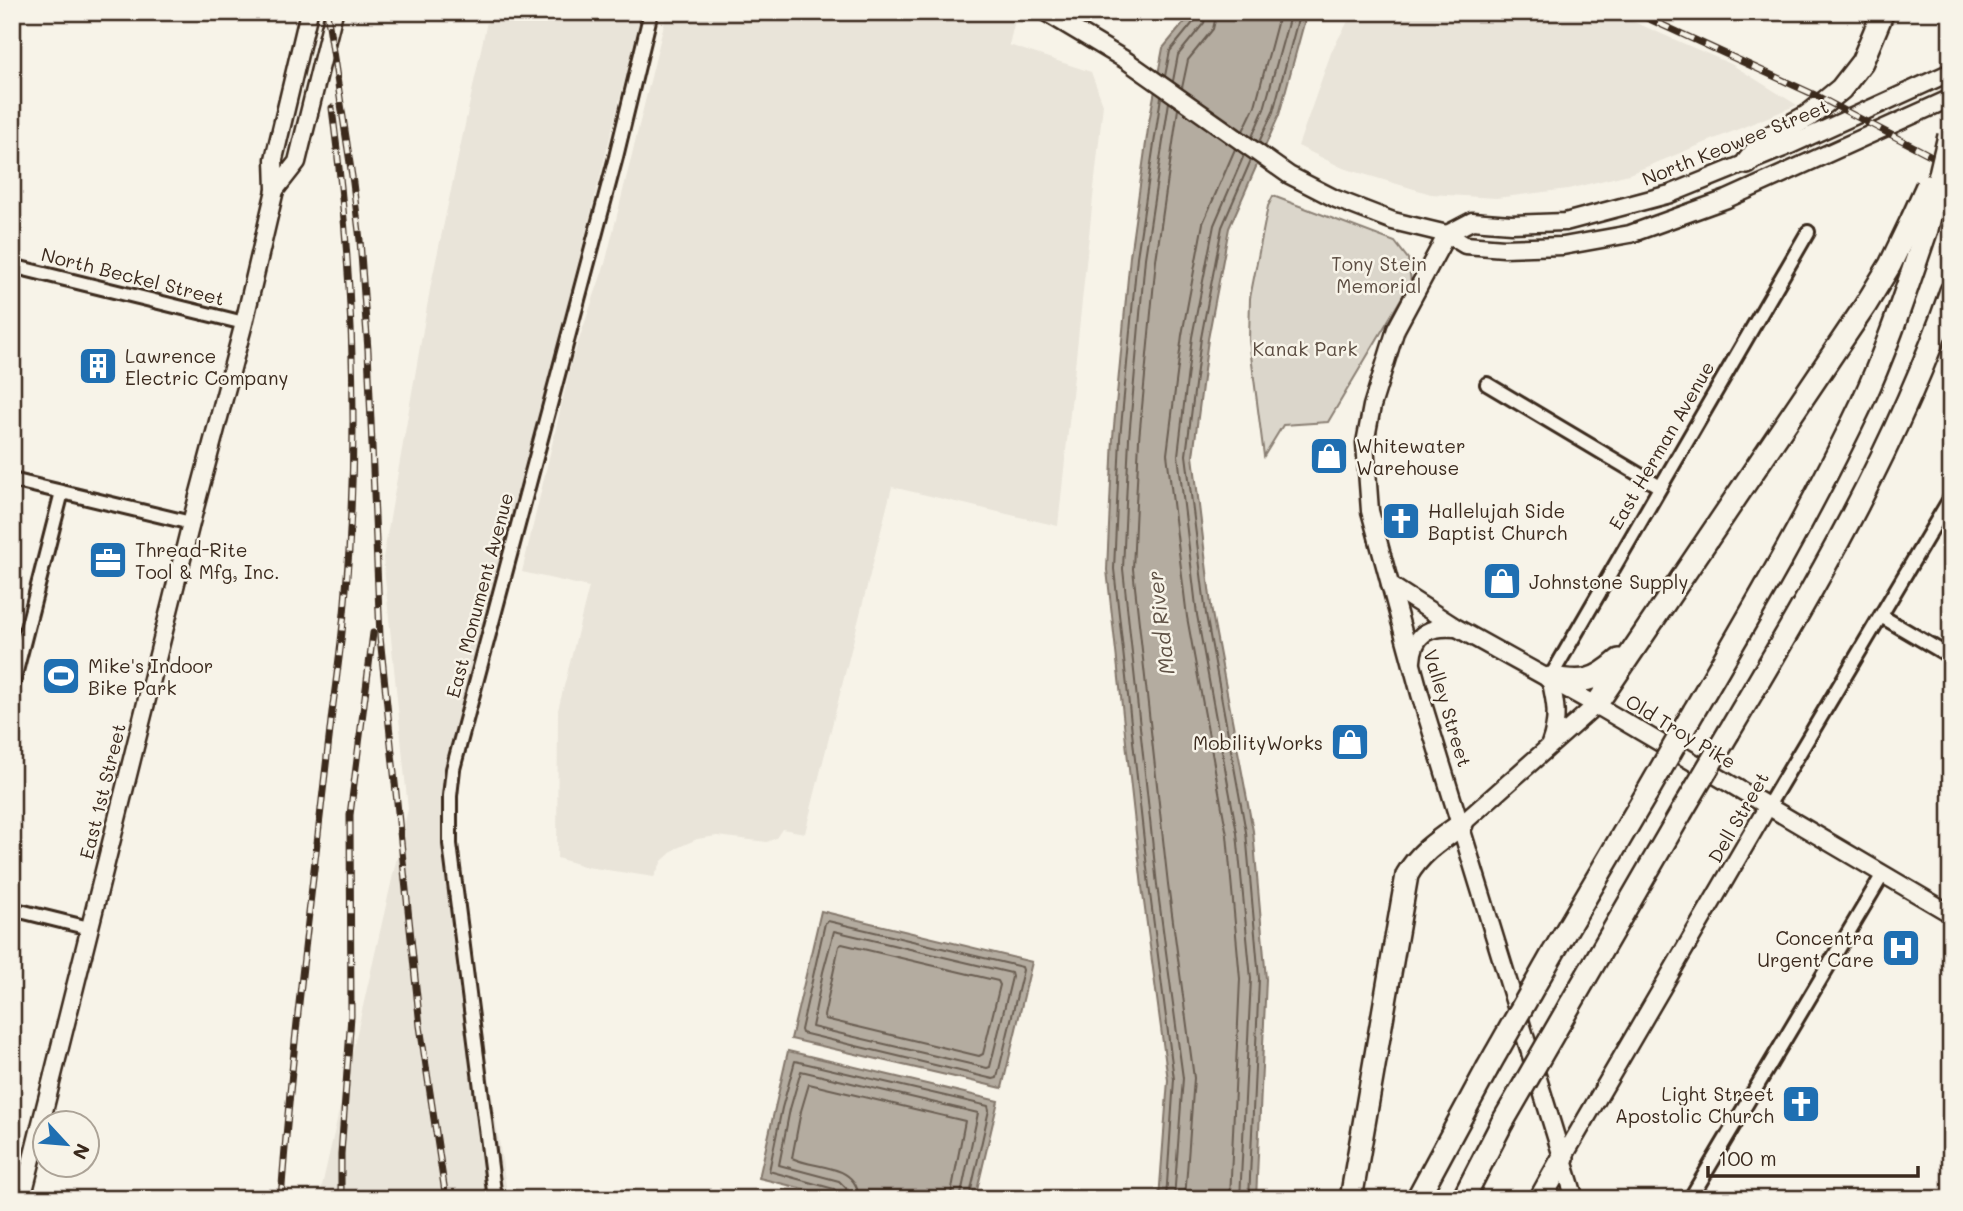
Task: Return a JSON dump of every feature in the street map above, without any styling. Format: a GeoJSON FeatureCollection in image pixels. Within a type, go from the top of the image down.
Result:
{"type":"FeatureCollection","features":[{"type":"Feature","properties":{"kind":"highway"},"geometry":{"type":"LineString","coordinates":[[1748,163],[1765,141],[1808,116],[1841,89],[1862,62],[1883,12]]}},
{"type":"Feature","properties":{"kind":"highway"},"geometry":{"type":"LineString","coordinates":[[1417,1199],[1553,953],[1800,527],[1862,402],[1900,307],[1919,224],[1950,128]]}},
{"type":"Feature","properties":{"kind":"highway"},"geometry":{"type":"LineString","coordinates":[[1596,705],[1919,224]]}},
{"type":"Feature","properties":{"kind":"highway"},"geometry":{"type":"LineString","coordinates":[[1463,1199],[1502,1123],[1809,596],[1860,503],[1909,400],[1951,292]]}},
{"type":"Feature","properties":{"kind":"highway"},"geometry":{"type":"LineString","coordinates":[[1550,678],[1578,682],[1592,680],[1606,672],[1634,647]]}},
{"type":"Feature","properties":{"kind":"highway"},"geometry":{"type":"LineString","coordinates":[[1350,1199],[1407,875],[1424,852],[1462,824]]}},
{"type":"Feature","properties":{"kind":"highway"},"geometry":{"type":"LineString","coordinates":[[1540,1199],[1563,1158]]}},
{"type":"Feature","properties":{"kind":"main road","name":"East 1st Street"},"geometry":{"type":"LineString","coordinates":[[22,1199],[191,523],[244,323],[275,190],[274,159],[309,12]]}},
{"type":"Feature","properties":{"kind":"main road","name":"East 1st Street"},"geometry":{"type":"LineString","coordinates":[[275,190],[297,162],[334,12]]}},
{"type":"Feature","properties":{"kind":"main road"},"geometry":{"type":"LineString","coordinates":[[1045,12],[1127,61],[1289,176],[1336,199],[1393,221],[1447,234],[1465,244],[1504,248],[1563,246],[1630,233],[1727,199],[1951,98]]}},
{"type":"Feature","properties":{"kind":"main road","name":"North Keowee Street"},"geometry":{"type":"LineString","coordinates":[[1447,234],[1472,221],[1538,224],[1566,222],[1670,194],[1748,163],[1951,72]]}},
{"type":"Feature","properties":{"kind":"main road","name":"Valley Street"},"geometry":{"type":"LineString","coordinates":[[1447,234],[1396,329],[1372,406],[1365,443],[1370,511],[1412,663],[1576,1199]]}},
{"type":"Feature","properties":{"kind":"main road","name":"Old Troy Pike"},"geometry":{"type":"LineString","coordinates":[[1390,585],[1457,628],[1550,678],[1951,914]]}},
{"type":"Feature","properties":{"kind":"main road"},"geometry":{"type":"LineString","coordinates":[[1412,663],[1412,653],[1423,634],[1432,628],[1457,628]]}},
{"type":"Feature","properties":{"kind":"main road"},"geometry":{"type":"LineString","coordinates":[[1548,747],[1556,727],[1556,705],[1550,678]]}},
{"type":"Feature","properties":{"kind":"main road"},"geometry":{"type":"LineString","coordinates":[[1462,824],[1596,705]]}},
{"type":"Feature","properties":{"kind":"main road","name":"Dell Street"},"geometry":{"type":"LineString","coordinates":[[1563,1158],[1768,806]]}},
{"type":"Feature","properties":{"kind":"street","name":"East Monument Avenue"},"geometry":{"type":"LineString","coordinates":[[495,1199],[450,844],[453,769],[591,252],[651,12]]}},
{"type":"Feature","properties":{"kind":"street","name":"East Herman Avenue"},"geometry":{"type":"LineString","coordinates":[[1550,678],[1808,232]]}},
{"type":"Feature","properties":{"kind":"street","name":"North Beckel Street"},"geometry":{"type":"LineString","coordinates":[[12,266],[244,323]]}},
{"type":"Feature","properties":{"kind":"street"},"geometry":{"type":"LineString","coordinates":[[1487,384],[1660,487]]}},
{"type":"Feature","properties":{"kind":"street"},"geometry":{"type":"LineString","coordinates":[[12,480],[191,523]]}},
{"type":"Feature","properties":{"kind":"street"},"geometry":{"type":"LineString","coordinates":[[12,687],[62,492]]}},
{"type":"Feature","properties":{"kind":"street","name":"Dell Street"},"geometry":{"type":"LineString","coordinates":[[1768,806],[1951,497]]}},
{"type":"Feature","properties":{"kind":"street"},"geometry":{"type":"LineString","coordinates":[[1881,616],[1951,657]]}},
{"type":"Feature","properties":{"kind":"street"},"geometry":{"type":"LineString","coordinates":[[1690,1199],[1883,874]]}},
{"type":"Feature","properties":{"kind":"street"},"geometry":{"type":"LineString","coordinates":[[12,909],[89,928]]}},
{"type":"Feature","properties":{"kind":"shaded area"},"geometry":{"type":"Polygon","coordinates":[[[489,12],[642,12],[529,456],[464,697],[444,786],[508,1199],[319,1199],[408,809],[383,558],[431,284],[489,12]]]}},
{"type":"Feature","properties":{"kind":"shaded area"},"geometry":{"type":"Polygon","coordinates":[[[667,12],[1017,12],[1009,45],[1091,72],[1103,104],[1058,526],[892,487],[805,833],[782,829],[776,838],[767,842],[717,836],[697,839],[675,849],[662,861],[654,877],[587,867],[557,858],[558,710],[589,587],[522,572],[572,360],[605,264],[667,12]]]}},
{"type":"Feature","properties":{"kind":"shaded area"},"geometry":{"type":"Polygon","coordinates":[[[1355,12],[1611,12],[1731,64],[1797,105],[1629,174],[1568,189],[1496,198],[1431,194],[1343,168],[1298,146],[1332,50],[1355,12]]]}},
{"type":"Feature","properties":{"kind":"green space","name":"Kanak Park"},"geometry":{"type":"Polygon","coordinates":[[[1273,196],[1395,242],[1408,259],[1411,282],[1328,422],[1283,425],[1264,456],[1249,340],[1250,298],[1268,206],[1273,196]]]}},
{"type":"Feature","properties":{"kind":"water","name":"Mad River"},"geometry":{"type":"Polygon","coordinates":[[[1193,12],[1307,12],[1279,115],[1229,228],[1208,339],[1193,456],[1212,613],[1253,831],[1266,979],[1256,1199],[1159,1199],[1168,1080],[1142,887],[1107,570],[1113,437],[1130,256],[1149,122],[1163,48],[1193,12]]]}},
{"type":"Feature","properties":{"kind":"water"},"geometry":{"type":"Polygon","coordinates":[[[821,911],[1032,962],[1002,1088],[791,1039],[821,911]]]}},
{"type":"Feature","properties":{"kind":"water"},"geometry":{"type":"Polygon","coordinates":[[[788,1051],[998,1101],[975,1199],[845,1199],[759,1178],[788,1051]]]}},
{"type":"Feature","properties":{"kind":"railway"},"geometry":{"type":"LineString","coordinates":[[327,12],[360,240],[368,350],[380,637],[420,1026],[446,1199]]}},
{"type":"Feature","properties":{"kind":"railway"},"geometry":{"type":"LineString","coordinates":[[1634,12],[1815,95],[1951,166]]}},
{"type":"Feature","properties":{"kind":"railway"},"geometry":{"type":"LineString","coordinates":[[281,1199],[298,1016],[350,540],[352,355],[345,231],[332,108]]}},
{"type":"Feature","properties":{"kind":"railway"},"geometry":{"type":"LineString","coordinates":[[341,1199],[341,1154],[351,1016],[350,815],[373,633]]}},
{"type":"Feature","properties":{"kind":"place","name":"Lawrence Electric Company"},"geometry":{"type":"Point","coordinates":[98,366]}},
{"type":"Feature","properties":{"kind":"place","name":"Whitewater Warehouse"},"geometry":{"type":"Point","coordinates":[1329,456]}},
{"type":"Feature","properties":{"kind":"place","name":"Hallelujah Side Baptist Church"},"geometry":{"type":"Point","coordinates":[1401,521]}},
{"type":"Feature","properties":{"kind":"place","name":"Thread-Rite Tool & Mfg, Inc."},"geometry":{"type":"Point","coordinates":[108,560]}},
{"type":"Feature","properties":{"kind":"place","name":"Johnstone Supply"},"geometry":{"type":"Point","coordinates":[1502,581]}},
{"type":"Feature","properties":{"kind":"place","name":"Mike's Indoor Bike Park"},"geometry":{"type":"Point","coordinates":[61,676]}},
{"type":"Feature","properties":{"kind":"place","name":"MobilityWorks"},"geometry":{"type":"Point","coordinates":[1350,742]}},
{"type":"Feature","properties":{"kind":"place","name":"Concentra Urgent Care"},"geometry":{"type":"Point","coordinates":[1901,948]}},
{"type":"Feature","properties":{"kind":"place","name":"Light Street Apostolic Church"},"geometry":{"type":"Point","coordinates":[1801,1104]}},
{"type":"Feature","properties":{"kind":"park label","name":"Tony Stein Memorial"},"geometry":{"type":"Point","coordinates":[1379,274]}}]}
